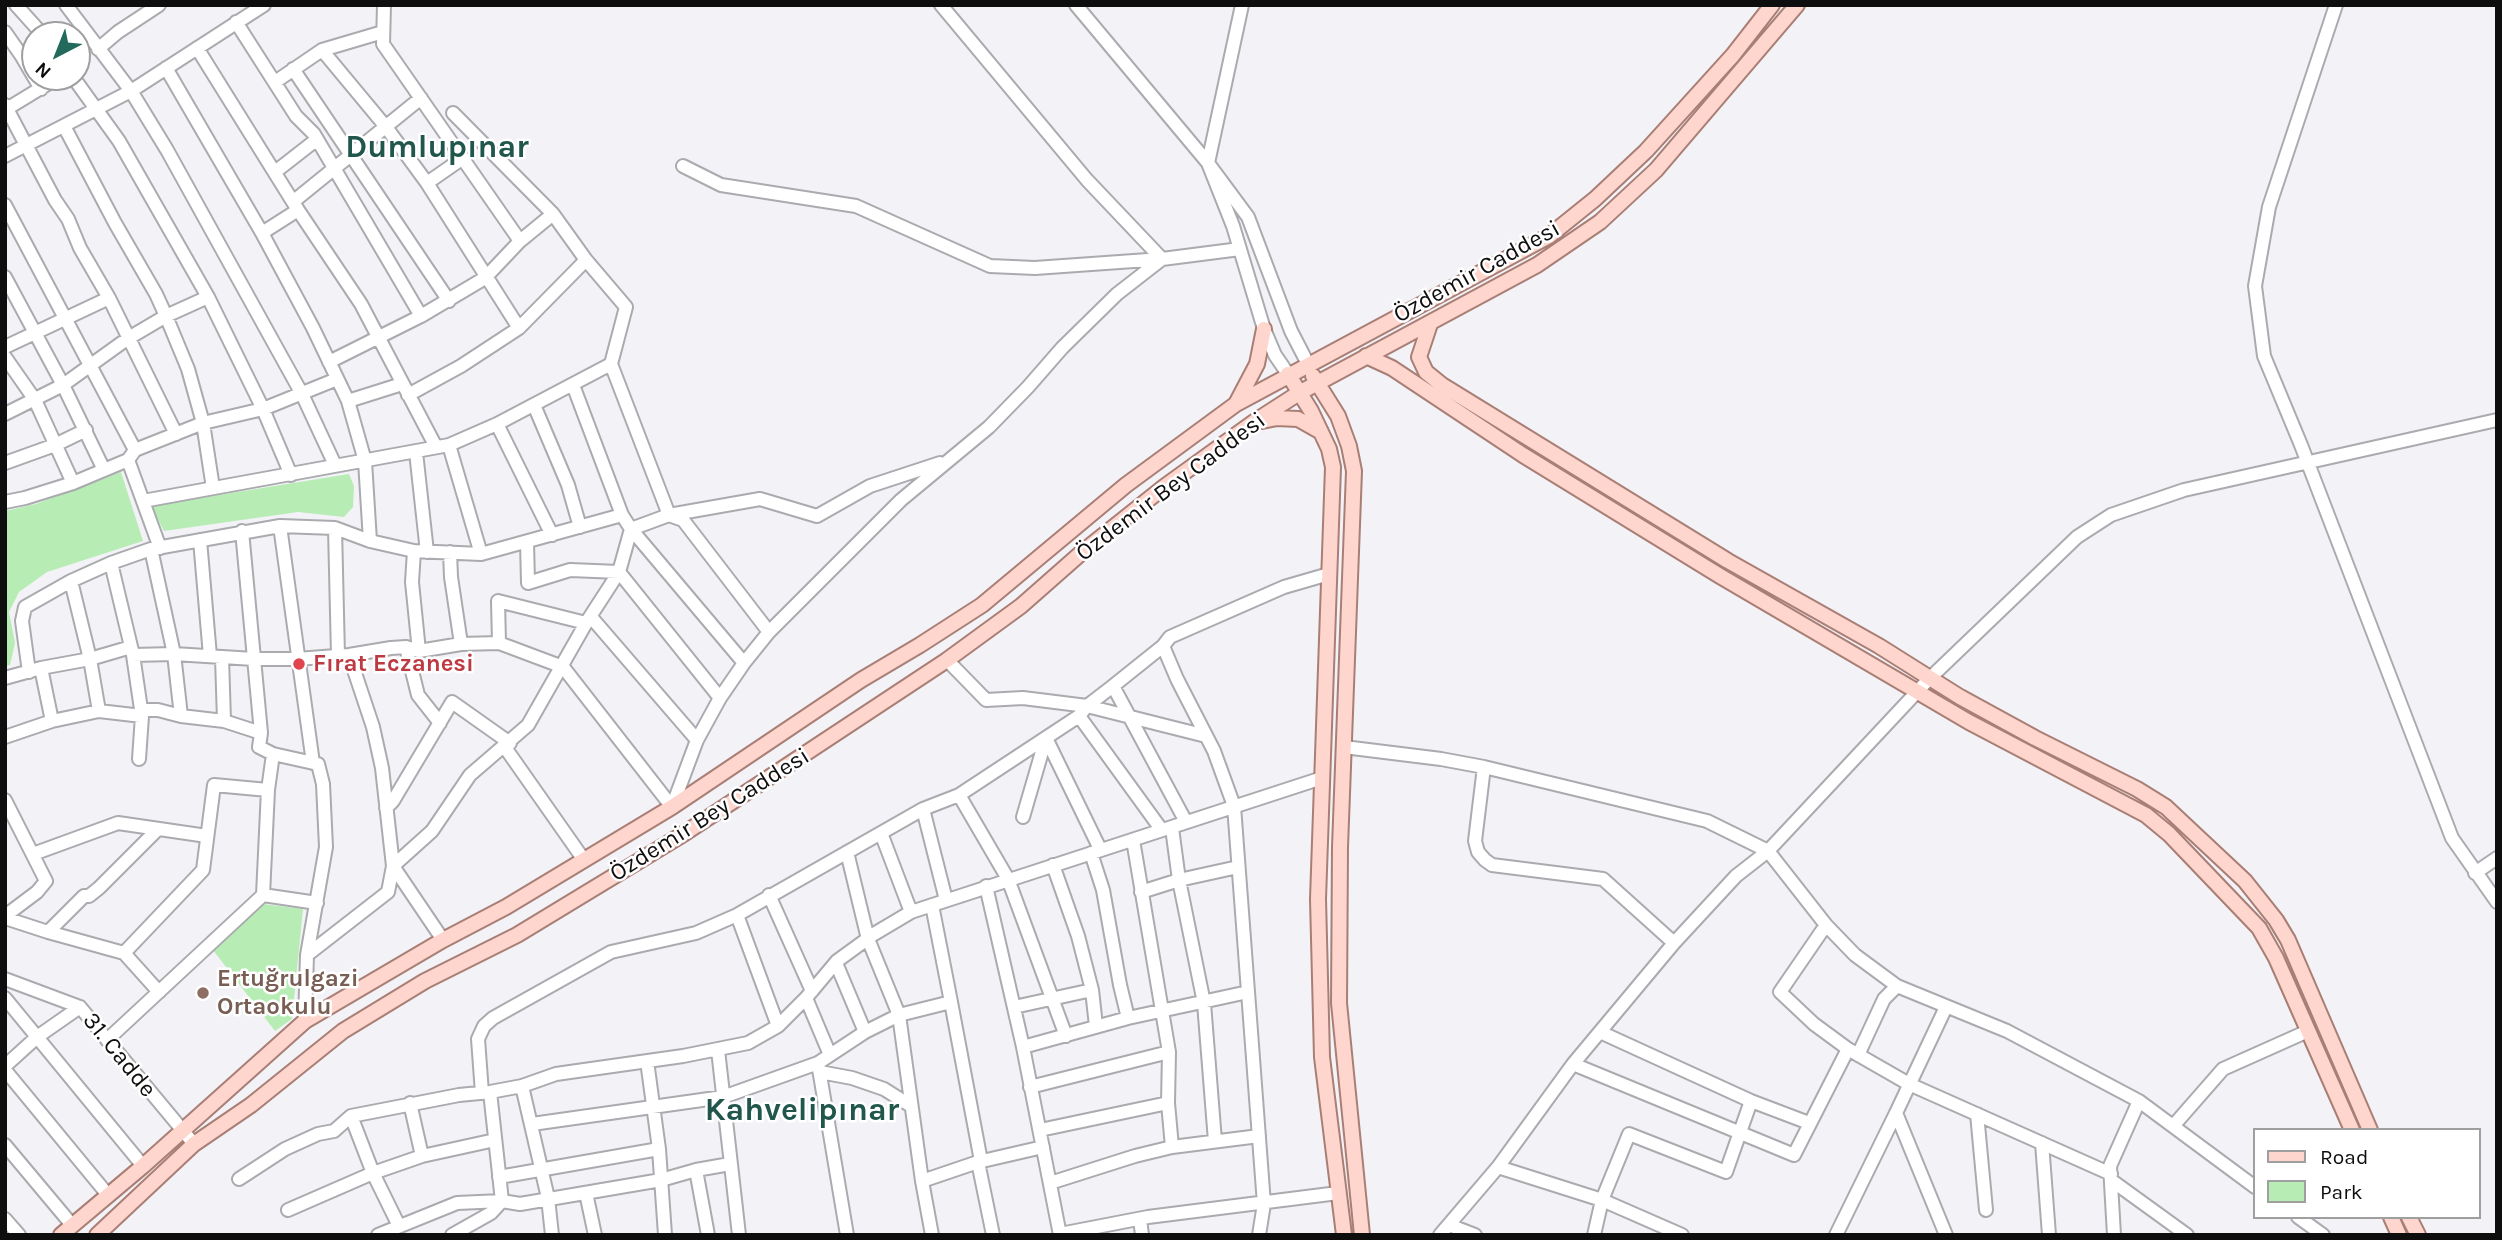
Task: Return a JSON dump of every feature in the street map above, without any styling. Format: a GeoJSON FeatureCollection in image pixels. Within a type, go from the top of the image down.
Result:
{"type":"FeatureCollection","features":[{"type":"Feature","properties":{"kind":"main road","name":"Özdemir Caddesi"},"geometry":{"type":"LineString","coordinates":[[66,1230],[182,1132],[305,1021],[443,940],[506,907],[671,807],[861,680],[982,605],[1126,485],[1236,404],[1549,236],[1595,199],[1646,151],[1733,55],[1772,5]]}},
{"type":"Feature","properties":{"kind":"main road","name":"Özdemir Caddesi"},"geometry":{"type":"LineString","coordinates":[[1316,382],[1537,265],[1601,222],[1656,170],[1797,5]]}},
{"type":"Feature","properties":{"kind":"main road"},"geometry":{"type":"LineString","coordinates":[[1430,324],[1419,357],[1426,372],[1441,386],[1728,561],[1879,646],[1929,679],[2152,798],[2182,822],[2259,896],[2288,940],[2369,1128]]}},
{"type":"Feature","properties":{"kind":"main road"},"geometry":{"type":"LineString","coordinates":[[1236,404],[1257,364],[1264,329]]}},
{"type":"Feature","properties":{"kind":"main road"},"geometry":{"type":"LineString","coordinates":[[1367,356],[1392,368],[1633,524],[2040,761],[2146,815],[2169,834],[2259,928],[2276,958],[2351,1128]]}},
{"type":"Feature","properties":{"kind":"main road"},"geometry":{"type":"LineString","coordinates":[[1308,364],[1338,416],[1349,446],[1354,471],[1344,747],[1339,1003],[1362,1235]]}},
{"type":"Feature","properties":{"kind":"main road"},"geometry":{"type":"LineString","coordinates":[[1288,374],[1321,432],[1333,467],[1318,899],[1322,1057],[1344,1235]]}},
{"type":"Feature","properties":{"kind":"main road","name":"Özdemir Bey Caddesi"},"geometry":{"type":"LineString","coordinates":[[98,1235],[194,1144],[251,1105],[343,1031],[425,981],[517,935],[685,833],[947,660],[1021,606],[1080,554],[1164,487],[1254,422],[1316,382]]}},
{"type":"Feature","properties":{"kind":"main road"},"geometry":{"type":"LineString","coordinates":[[1254,422],[1277,418],[1298,419],[1321,432]]}},
{"type":"Feature","properties":{"kind":"main road"},"geometry":{"type":"LineString","coordinates":[[2392,1219],[2399,1235]]}},
{"type":"Feature","properties":{"kind":"main road"},"geometry":{"type":"LineString","coordinates":[[2410,1219],[2418,1235]]}},
{"type":"Feature","properties":{"kind":"street"},"geometry":{"type":"LineString","coordinates":[[16,5],[30,21]]}},
{"type":"Feature","properties":{"kind":"street"},"geometry":{"type":"LineString","coordinates":[[66,5],[131,91],[167,150],[302,394],[335,465]]}},
{"type":"Feature","properties":{"kind":"street"},"geometry":{"type":"LineString","coordinates":[[98,49],[159,5]]}},
{"type":"Feature","properties":{"kind":"street"},"geometry":{"type":"LineString","coordinates":[[5,156],[131,91],[264,5]]}},
{"type":"Feature","properties":{"kind":"street"},"geometry":{"type":"LineString","coordinates":[[384,5],[383,44],[520,240]]}},
{"type":"Feature","properties":{"kind":"street"},"geometry":{"type":"LineString","coordinates":[[941,5],[1087,180],[1162,259]]}},
{"type":"Feature","properties":{"kind":"street"},"geometry":{"type":"LineString","coordinates":[[1076,5],[1208,163],[1248,218],[1271,284],[1308,364]]}},
{"type":"Feature","properties":{"kind":"street"},"geometry":{"type":"LineString","coordinates":[[1242,5],[1208,163],[1240,249],[1264,329],[1275,355],[1288,374]]}},
{"type":"Feature","properties":{"kind":"street"},"geometry":{"type":"LineString","coordinates":[[2336,5],[2269,207],[2255,286],[2264,356],[2308,463],[2452,838],[2497,902]]}},
{"type":"Feature","properties":{"kind":"street"},"geometry":{"type":"LineString","coordinates":[[236,22],[296,116],[314,134],[421,316]]}},
{"type":"Feature","properties":{"kind":"street"},"geometry":{"type":"LineString","coordinates":[[5,32],[21,57]]}},
{"type":"Feature","properties":{"kind":"street"},"geometry":{"type":"LineString","coordinates":[[275,82],[322,50],[383,32]]}},
{"type":"Feature","properties":{"kind":"street"},"geometry":{"type":"LineString","coordinates":[[197,48],[333,260],[379,337],[405,389],[442,446],[481,554]]}},
{"type":"Feature","properties":{"kind":"street"},"geometry":{"type":"LineString","coordinates":[[322,50],[386,127],[427,183],[519,328]]}},
{"type":"Feature","properties":{"kind":"street"},"geometry":{"type":"LineString","coordinates":[[166,68],[262,233],[348,401],[365,461],[370,541]]}},
{"type":"Feature","properties":{"kind":"street"},"geometry":{"type":"LineString","coordinates":[[293,68],[449,301]]}},
{"type":"Feature","properties":{"kind":"street"},"geometry":{"type":"LineString","coordinates":[[37,91],[6,108],[68,219],[80,248],[109,298],[176,434]]}},
{"type":"Feature","properties":{"kind":"street"},"geometry":{"type":"LineString","coordinates":[[83,91],[119,141],[208,296],[263,409],[291,475]]}},
{"type":"Feature","properties":{"kind":"street"},"geometry":{"type":"LineString","coordinates":[[262,233],[333,169],[421,98]]}},
{"type":"Feature","properties":{"kind":"street"},"geometry":{"type":"LineString","coordinates":[[453,113],[553,214],[586,260],[626,307],[611,364],[669,515],[683,520],[769,632]]}},
{"type":"Feature","properties":{"kind":"street"},"geometry":{"type":"LineString","coordinates":[[64,126],[156,294],[188,369],[204,423],[213,488]]}},
{"type":"Feature","properties":{"kind":"street"},"geometry":{"type":"LineString","coordinates":[[275,172],[316,140]]}},
{"type":"Feature","properties":{"kind":"street"},"geometry":{"type":"LineString","coordinates":[[427,183],[463,158]]}},
{"type":"Feature","properties":{"kind":"street"},"geometry":{"type":"LineString","coordinates":[[683,166],[721,185],[856,206],[990,266],[1035,268],[1162,259],[1240,249]]}},
{"type":"Feature","properties":{"kind":"street"},"geometry":{"type":"LineString","coordinates":[[5,205],[65,317],[132,455],[156,549],[174,654],[181,716]]}},
{"type":"Feature","properties":{"kind":"street"},"geometry":{"type":"LineString","coordinates":[[329,362],[449,301],[485,278],[520,240],[553,214]]}},
{"type":"Feature","properties":{"kind":"street"},"geometry":{"type":"LineString","coordinates":[[671,807],[697,740],[720,698],[769,632],[901,500],[989,427],[1062,348],[1117,294],[1162,259]]}},
{"type":"Feature","properties":{"kind":"street"},"geometry":{"type":"LineString","coordinates":[[348,401],[405,389],[461,366],[519,328],[586,260]]}},
{"type":"Feature","properties":{"kind":"street"},"geometry":{"type":"LineString","coordinates":[[5,277],[63,385],[104,470]]}},
{"type":"Feature","properties":{"kind":"street"},"geometry":{"type":"LineString","coordinates":[[5,414],[63,385],[127,339],[208,296]]}},
{"type":"Feature","properties":{"kind":"street"},"geometry":{"type":"LineString","coordinates":[[5,347],[109,298]]}},
{"type":"Feature","properties":{"kind":"street"},"geometry":{"type":"LineString","coordinates":[[5,357],[35,400],[73,483]]}},
{"type":"Feature","properties":{"kind":"street"},"geometry":{"type":"LineString","coordinates":[[143,501],[442,446],[497,424],[611,364]]}},
{"type":"Feature","properties":{"kind":"street"},"geometry":{"type":"LineString","coordinates":[[5,502],[73,483],[176,434],[204,423],[263,409],[337,379]]}},
{"type":"Feature","properties":{"kind":"street"},"geometry":{"type":"LineString","coordinates":[[573,385],[622,515],[744,663]]}},
{"type":"Feature","properties":{"kind":"street"},"geometry":{"type":"LineString","coordinates":[[534,405],[568,485],[580,527]]}},
{"type":"Feature","properties":{"kind":"street"},"geometry":{"type":"LineString","coordinates":[[1444,1230],[1498,1167],[1573,1065],[1674,943],[1736,876],[1768,850],[1917,691],[2077,537],[2111,515],[2184,491],[2497,420]]}},
{"type":"Feature","properties":{"kind":"street"},"geometry":{"type":"LineString","coordinates":[[497,424],[552,535]]}},
{"type":"Feature","properties":{"kind":"street"},"geometry":{"type":"LineString","coordinates":[[5,463],[55,445],[86,430]]}},
{"type":"Feature","properties":{"kind":"street"},"geometry":{"type":"LineString","coordinates":[[416,452],[421,551],[412,582],[413,649],[418,695],[440,723]]}},
{"type":"Feature","properties":{"kind":"street"},"geometry":{"type":"LineString","coordinates":[[631,529],[669,515],[760,499],[817,516],[870,486],[948,460]]}},
{"type":"Feature","properties":{"kind":"street"},"geometry":{"type":"LineString","coordinates":[[52,720],[22,621],[25,607],[71,581],[111,563],[156,549],[280,526],[335,528],[370,541],[421,551],[481,554],[622,515]]}},
{"type":"Feature","properties":{"kind":"street"},"geometry":{"type":"LineString","coordinates":[[280,526],[313,763]]}},
{"type":"Feature","properties":{"kind":"street"},"geometry":{"type":"LineString","coordinates":[[307,955],[388,892],[393,866],[382,768],[373,727],[344,655],[335,528]]}},
{"type":"Feature","properties":{"kind":"street"},"geometry":{"type":"LineString","coordinates":[[393,866],[432,831],[470,775],[528,725],[588,620],[619,572],[631,529]]}},
{"type":"Feature","properties":{"kind":"street"},"geometry":{"type":"LineString","coordinates":[[242,531],[261,733],[259,747],[273,754],[318,764],[323,784],[326,847],[307,955],[305,1021]]}},
{"type":"Feature","properties":{"kind":"street"},"geometry":{"type":"LineString","coordinates":[[200,540],[224,721]]}},
{"type":"Feature","properties":{"kind":"street"},"geometry":{"type":"LineString","coordinates":[[527,542],[528,583],[570,570],[619,572],[720,698]]}},
{"type":"Feature","properties":{"kind":"street"},"geometry":{"type":"LineString","coordinates":[[450,552],[461,644]]}},
{"type":"Feature","properties":{"kind":"street"},"geometry":{"type":"LineString","coordinates":[[111,563],[132,651],[142,713],[139,759]]}},
{"type":"Feature","properties":{"kind":"street"},"geometry":{"type":"LineString","coordinates":[[452,1235],[491,1213],[502,1201],[478,1039],[484,1026],[493,1018],[611,952],[696,933],[737,915],[923,809],[959,795],[1083,711],[1163,646],[1170,637],[1284,587],[1329,574]]}},
{"type":"Feature","properties":{"kind":"street"},"geometry":{"type":"LineString","coordinates":[[71,581],[90,659],[99,711]]}},
{"type":"Feature","properties":{"kind":"street"},"geometry":{"type":"LineString","coordinates":[[499,643],[498,601],[588,620],[697,740]]}},
{"type":"Feature","properties":{"kind":"street"},"geometry":{"type":"LineString","coordinates":[[5,678],[132,651],[297,659],[499,643],[562,667],[671,807]]}},
{"type":"Feature","properties":{"kind":"street"},"geometry":{"type":"LineString","coordinates":[[1163,646],[1206,736],[1234,806],[1264,1204],[1259,1235]]}},
{"type":"Feature","properties":{"kind":"street"},"geometry":{"type":"LineString","coordinates":[[947,660],[986,700],[1023,698],[1083,711],[1130,717],[1206,736]]}},
{"type":"Feature","properties":{"kind":"street"},"geometry":{"type":"LineString","coordinates":[[1114,686],[1186,822]]}},
{"type":"Feature","properties":{"kind":"street"},"geometry":{"type":"LineString","coordinates":[[386,808],[393,801],[452,702],[507,744],[584,860]]}},
{"type":"Feature","properties":{"kind":"street"},"geometry":{"type":"LineString","coordinates":[[5,737],[52,720],[99,711],[142,713],[158,710],[181,716],[224,721],[261,733]]}},
{"type":"Feature","properties":{"kind":"street"},"geometry":{"type":"LineString","coordinates":[[1083,711],[1166,829],[1204,1003],[1215,1141]]}},
{"type":"Feature","properties":{"kind":"street"},"geometry":{"type":"LineString","coordinates":[[1023,817],[1045,738]]}},
{"type":"Feature","properties":{"kind":"street"},"geometry":{"type":"LineString","coordinates":[[1045,738],[1096,851],[1128,1018]]}},
{"type":"Feature","properties":{"kind":"street"},"geometry":{"type":"LineString","coordinates":[[1344,747],[1484,767],[1707,821],[1768,850],[1826,925],[1856,955],[1897,986],[2007,1031],[2139,1101],[2254,1186]]}},
{"type":"Feature","properties":{"kind":"street"},"geometry":{"type":"LineString","coordinates":[[107,1040],[263,895],[268,790],[273,754]]}},
{"type":"Feature","properties":{"kind":"street"},"geometry":{"type":"LineString","coordinates":[[1484,767],[1475,841],[1478,852],[1485,860],[1492,865],[1603,879],[1674,943]]}},
{"type":"Feature","properties":{"kind":"street"},"geometry":{"type":"LineString","coordinates":[[239,1179],[285,1149],[318,1134],[334,1131],[351,1116],[410,1103],[522,1086],[556,1074],[718,1051],[748,1043],[778,1026],[836,963],[911,912],[1322,778]]}},
{"type":"Feature","properties":{"kind":"street"},"geometry":{"type":"LineString","coordinates":[[124,953],[203,870],[214,785],[268,790]]}},
{"type":"Feature","properties":{"kind":"street"},"geometry":{"type":"LineString","coordinates":[[959,795],[1008,879],[1066,1036]]}},
{"type":"Feature","properties":{"kind":"street"},"geometry":{"type":"LineString","coordinates":[[5,800],[46,881],[37,892],[5,917]]}},
{"type":"Feature","properties":{"kind":"street"},"geometry":{"type":"LineString","coordinates":[[923,809],[946,900]]}},
{"type":"Feature","properties":{"kind":"street"},"geometry":{"type":"LineString","coordinates":[[33,854],[118,823],[207,836]]}},
{"type":"Feature","properties":{"kind":"street"},"geometry":{"type":"LineString","coordinates":[[48,932],[84,896],[89,896],[99,888],[158,829]]}},
{"type":"Feature","properties":{"kind":"street"},"geometry":{"type":"LineString","coordinates":[[881,833],[911,912]]}},
{"type":"Feature","properties":{"kind":"street"},"geometry":{"type":"LineString","coordinates":[[1133,840],[1169,1052],[1168,1103],[1172,1147]]}},
{"type":"Feature","properties":{"kind":"street"},"geometry":{"type":"LineString","coordinates":[[848,852],[868,939],[899,1015],[932,1235]]}},
{"type":"Feature","properties":{"kind":"street"},"geometry":{"type":"LineString","coordinates":[[2476,873],[2497,858]]}},
{"type":"Feature","properties":{"kind":"street"},"geometry":{"type":"LineString","coordinates":[[393,866],[443,940]]}},
{"type":"Feature","properties":{"kind":"street"},"geometry":{"type":"LineString","coordinates":[[1053,866],[1092,990],[1096,1026]]}},
{"type":"Feature","properties":{"kind":"street"},"geometry":{"type":"LineString","coordinates":[[1141,892],[1179,880],[1238,867]]}},
{"type":"Feature","properties":{"kind":"street"},"geometry":{"type":"LineString","coordinates":[[986,886],[1023,1047],[1060,1234],[1140,1219],[1338,1193]]}},
{"type":"Feature","properties":{"kind":"street"},"geometry":{"type":"LineString","coordinates":[[263,895],[317,902]]}},
{"type":"Feature","properties":{"kind":"street"},"geometry":{"type":"LineString","coordinates":[[769,895],[830,1055]]}},
{"type":"Feature","properties":{"kind":"street"},"geometry":{"type":"LineString","coordinates":[[932,905],[940,935],[993,1235]]}},
{"type":"Feature","properties":{"kind":"street"},"geometry":{"type":"LineString","coordinates":[[737,915],[778,1026]]}},
{"type":"Feature","properties":{"kind":"street"},"geometry":{"type":"LineString","coordinates":[[5,917],[124,953],[159,992]]}},
{"type":"Feature","properties":{"kind":"street"},"geometry":{"type":"LineString","coordinates":[[1826,925],[1780,992],[1814,1024],[1853,1052],[1909,1084],[2111,1177],[2187,1235]]}},
{"type":"Feature","properties":{"kind":"street"},"geometry":{"type":"LineString","coordinates":[[836,963],[865,1032]]}},
{"type":"Feature","properties":{"kind":"street","name":"31. Cadde"},"geometry":{"type":"LineString","coordinates":[[5,979],[80,1007],[194,1144]]}},
{"type":"Feature","properties":{"kind":"street"},"geometry":{"type":"LineString","coordinates":[[1573,1065],[1794,1154],[1809,1123],[1884,999],[1897,986]]}},
{"type":"Feature","properties":{"kind":"street"},"geometry":{"type":"LineString","coordinates":[[1014,1007],[1092,990]]}},
{"type":"Feature","properties":{"kind":"street"},"geometry":{"type":"LineString","coordinates":[[1023,1047],[1128,1018],[1248,992]]}},
{"type":"Feature","properties":{"kind":"street"},"geometry":{"type":"LineString","coordinates":[[5,998],[143,1166]]}},
{"type":"Feature","properties":{"kind":"street"},"geometry":{"type":"LineString","coordinates":[[532,1124],[723,1097],[819,1068],[830,1055],[865,1032],[899,1015],[951,1002]]}},
{"type":"Feature","properties":{"kind":"street"},"geometry":{"type":"LineString","coordinates":[[80,1007],[37,1037],[5,1068],[108,1195]]}},
{"type":"Feature","properties":{"kind":"street"},"geometry":{"type":"LineString","coordinates":[[1836,1235],[1946,1007]]}},
{"type":"Feature","properties":{"kind":"street"},"geometry":{"type":"LineString","coordinates":[[2174,1125],[2223,1069],[2308,1031]]}},
{"type":"Feature","properties":{"kind":"street"},"geometry":{"type":"LineString","coordinates":[[1600,1032],[1751,1101],[1809,1123]]}},
{"type":"Feature","properties":{"kind":"street"},"geometry":{"type":"LineString","coordinates":[[718,1051],[739,1235]]}},
{"type":"Feature","properties":{"kind":"street"},"geometry":{"type":"LineString","coordinates":[[1030,1087],[1169,1052]]}},
{"type":"Feature","properties":{"kind":"street"},"geometry":{"type":"LineString","coordinates":[[647,1061],[659,1149],[665,1235]]}},
{"type":"Feature","properties":{"kind":"street"},"geometry":{"type":"LineString","coordinates":[[819,1068],[884,1089],[911,1106]]}},
{"type":"Feature","properties":{"kind":"street"},"geometry":{"type":"LineString","coordinates":[[819,1068],[847,1235]]}},
{"type":"Feature","properties":{"kind":"street"},"geometry":{"type":"LineString","coordinates":[[522,1086],[548,1198],[552,1235]]}},
{"type":"Feature","properties":{"kind":"street"},"geometry":{"type":"LineString","coordinates":[[1594,1235],[1601,1200],[1629,1134],[1726,1171],[1751,1101]]}},
{"type":"Feature","properties":{"kind":"street"},"geometry":{"type":"LineString","coordinates":[[2114,1235],[2110,1166],[2139,1101]]}},
{"type":"Feature","properties":{"kind":"street"},"geometry":{"type":"LineString","coordinates":[[410,1103],[422,1156]]}},
{"type":"Feature","properties":{"kind":"street"},"geometry":{"type":"LineString","coordinates":[[1040,1130],[1168,1103]]}},
{"type":"Feature","properties":{"kind":"street"},"geometry":{"type":"LineString","coordinates":[[1896,1112],[1946,1235]]}},
{"type":"Feature","properties":{"kind":"street"},"geometry":{"type":"LineString","coordinates":[[1977,1114],[1986,1210]]}},
{"type":"Feature","properties":{"kind":"street"},"geometry":{"type":"LineString","coordinates":[[351,1116],[373,1173],[400,1226]]}},
{"type":"Feature","properties":{"kind":"street"},"geometry":{"type":"LineString","coordinates":[[1051,1182],[1172,1147],[1259,1136]]}},
{"type":"Feature","properties":{"kind":"street"},"geometry":{"type":"LineString","coordinates":[[288,1210],[373,1173],[422,1156],[495,1140]]}},
{"type":"Feature","properties":{"kind":"street"},"geometry":{"type":"LineString","coordinates":[[2042,1143],[2049,1235]]}},
{"type":"Feature","properties":{"kind":"street"},"geometry":{"type":"LineString","coordinates":[[5,1145],[66,1230]]}},
{"type":"Feature","properties":{"kind":"street"},"geometry":{"type":"LineString","coordinates":[[922,1181],[979,1161],[1043,1147]]}},
{"type":"Feature","properties":{"kind":"street"},"geometry":{"type":"LineString","coordinates":[[499,1177],[659,1149]]}},
{"type":"Feature","properties":{"kind":"street"},"geometry":{"type":"LineString","coordinates":[[378,1235],[457,1203],[502,1201],[520,1204],[661,1180],[730,1164]]}},
{"type":"Feature","properties":{"kind":"street"},"geometry":{"type":"LineString","coordinates":[[1498,1167],[1601,1200],[1682,1235]]}},
{"type":"Feature","properties":{"kind":"street"},"geometry":{"type":"LineString","coordinates":[[696,1170],[708,1235]]}},
{"type":"Feature","properties":{"kind":"street"},"geometry":{"type":"LineString","coordinates":[[586,1193],[595,1235]]}},
{"type":"Feature","properties":{"kind":"street"},"geometry":{"type":"LineString","coordinates":[[5,1219],[19,1235]]}},
{"type":"Feature","properties":{"kind":"street"},"geometry":{"type":"LineString","coordinates":[[1140,1219],[1142,1235]]}},
{"type":"Feature","properties":{"kind":"street"},"geometry":{"type":"LineString","coordinates":[[2301,1219],[2323,1235]]}},
{"type":"Feature","properties":{"kind":"street"},"geometry":{"type":"LineString","coordinates":[[1444,1230],[1475,1235]]}},
{"type":"Feature","properties":{"kind":"green space"},"geometry":{"type":"Polygon","coordinates":[[[121,472],[143,541],[47,572],[19,592],[9,612],[15,643],[10,665],[5,666],[5,511],[36,504],[121,472]]]}},
{"type":"Feature","properties":{"kind":"green space"},"geometry":{"type":"Polygon","coordinates":[[[349,474],[354,486],[353,507],[344,517],[298,512],[164,531],[151,506],[349,474]]]}},
{"type":"Feature","properties":{"kind":"green space"},"geometry":{"type":"Polygon","coordinates":[[[263,904],[303,909],[292,1019],[275,1031],[213,950],[263,904]]]}},
{"type":"Feature","properties":{"kind":"place","name":"Fırat Eczanesi"},"geometry":{"type":"Point","coordinates":[299,664]}},
{"type":"Feature","properties":{"kind":"place","name":"Ertuğrulgazi Ortaokulu"},"geometry":{"type":"Point","coordinates":[203,993]}},
{"type":"Feature","properties":{"kind":"district","name":"Dumlupınar"},"geometry":{"type":"Point","coordinates":[437,148]}},
{"type":"Feature","properties":{"kind":"district","name":"Kahvelipınar"},"geometry":{"type":"Point","coordinates":[802,1111]}}]}
